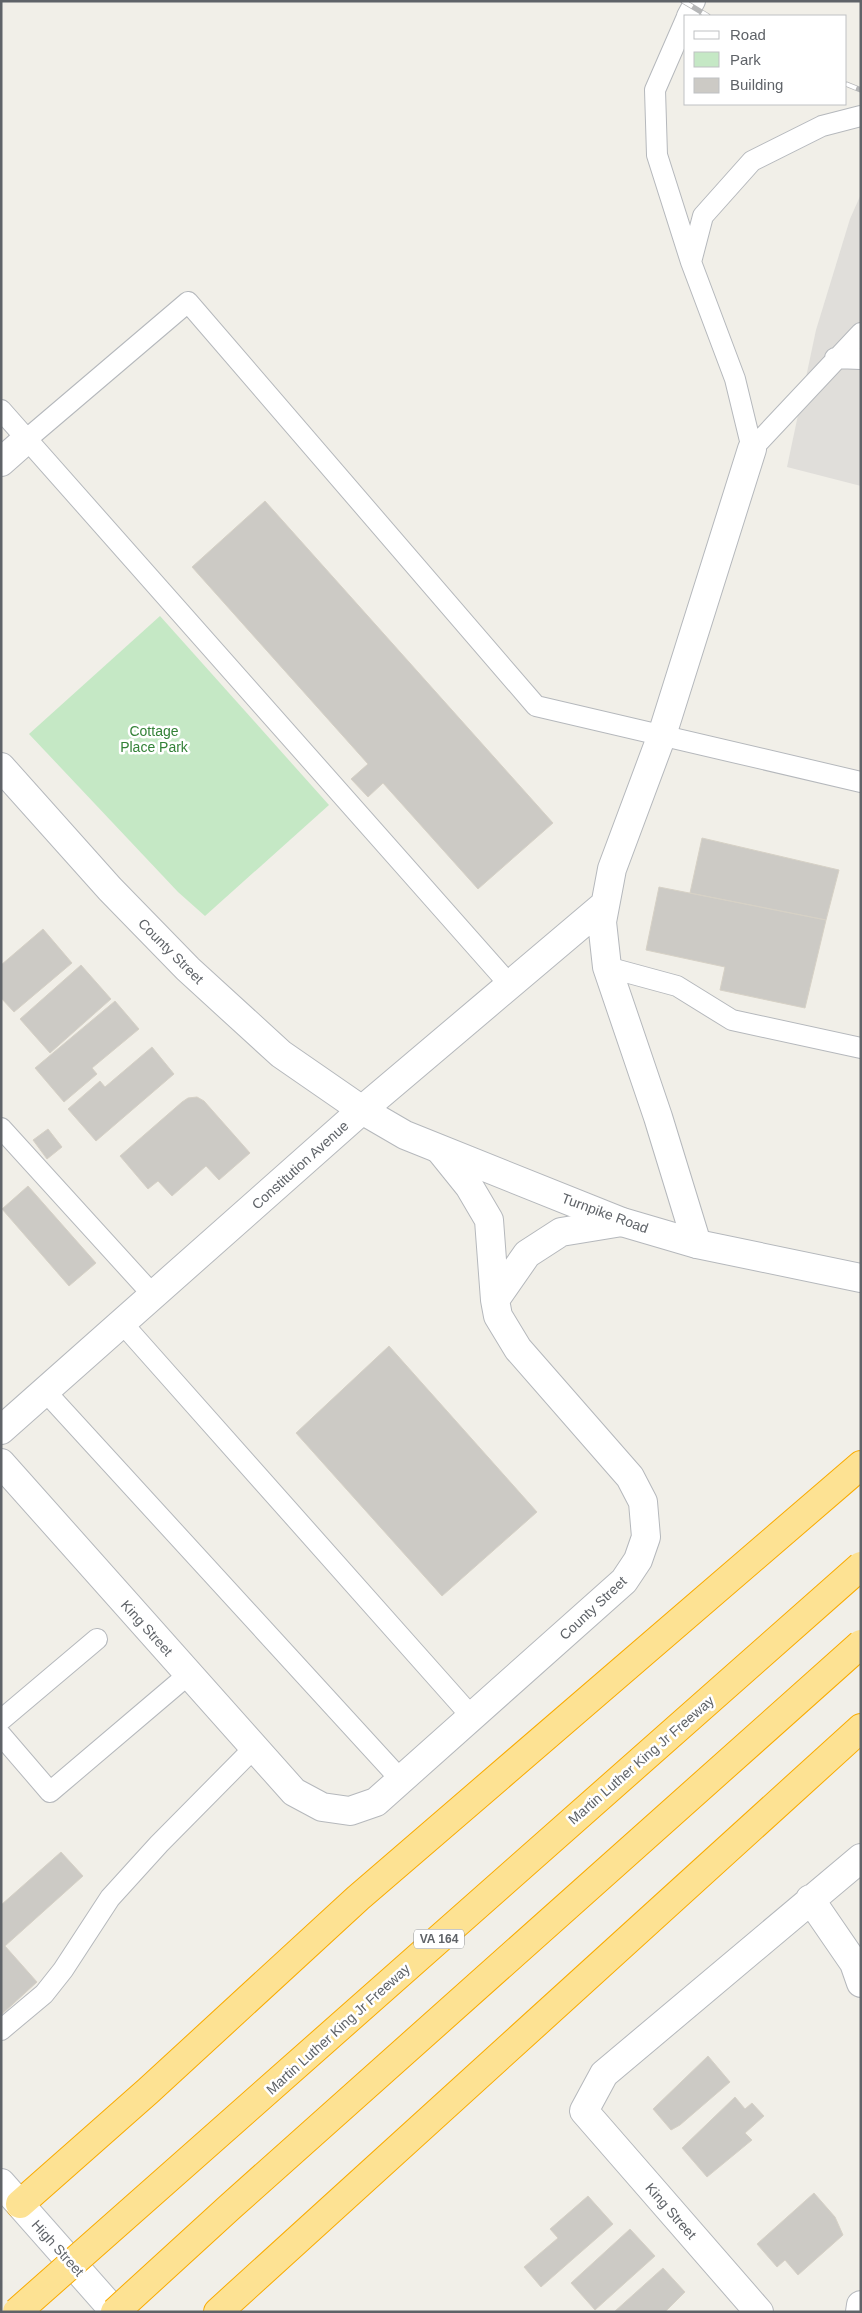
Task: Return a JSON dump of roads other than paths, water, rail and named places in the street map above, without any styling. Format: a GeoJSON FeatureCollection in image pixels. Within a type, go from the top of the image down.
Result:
{"type":"FeatureCollection","features":[{"type":"Feature","properties":{"kind":"highway"},"geometry":{"type":"LineString","coordinates":[[20,2204],[148,2091],[358,1898],[861,1464]]}},
{"type":"Feature","properties":{"kind":"highway","name":"Martin Luther King Jr Freeway"},"geometry":{"type":"LineString","coordinates":[[17,2312],[861,1566]]}},
{"type":"Feature","properties":{"kind":"highway"},"geometry":{"type":"LineString","coordinates":[[115,2312],[238,2199],[861,1644]]}},
{"type":"Feature","properties":{"kind":"highway"},"geometry":{"type":"LineString","coordinates":[[218,2312],[861,1728]]}},
{"type":"Feature","properties":{"kind":"street"},"geometry":{"type":"LineString","coordinates":[[1,462],[27,439]]}},
{"type":"Feature","properties":{"kind":"street"},"geometry":{"type":"LineString","coordinates":[[697,1244],[658,1117],[607,966],[602,922],[603,906],[612,869],[662,735],[752,449]]}},
{"type":"Feature","properties":{"kind":"street","name":"County Street"},"geometry":{"type":"LineString","coordinates":[[1,767],[110,889],[188,969],[281,1054],[362,1110]]}},
{"type":"Feature","properties":{"kind":"street","name":"Constitution Avenue"},"geometry":{"type":"LineString","coordinates":[[1,1430],[362,1110],[603,906]]}},
{"type":"Feature","properties":{"kind":"street","name":"Turnpike Road"},"geometry":{"type":"LineString","coordinates":[[362,1110],[405,1135],[622,1222],[697,1244],[861,1278]]}},
{"type":"Feature","properties":{"kind":"street","name":"County Street"},"geometry":{"type":"LineString","coordinates":[[294,1792],[322,1807],[350,1812],[376,1802],[624,1581],[638,1560],[646,1537],[643,1502],[630,1477],[518,1349],[498,1316],[489,1220],[469,1186],[440,1150]]}},
{"type":"Feature","properties":{"kind":"street"},"geometry":{"type":"LineString","coordinates":[[495,1300],[527,1254],[561,1232],[622,1222]]}},
{"type":"Feature","properties":{"kind":"street","name":"King Street"},"geometry":{"type":"LineString","coordinates":[[1,1463],[294,1792]]}},
{"type":"Feature","properties":{"kind":"street"},"geometry":{"type":"LineString","coordinates":[[861,1858],[810,1899],[854,1963],[861,1984]]}},
{"type":"Feature","properties":{"kind":"street","name":"King Street"},"geometry":{"type":"LineString","coordinates":[[759,2312],[584,2111],[604,2074],[810,1899]]}},
{"type":"Feature","properties":{"kind":"street","name":"High Street"},"geometry":{"type":"LineString","coordinates":[[1,2183],[115,2312]]}},
{"type":"Feature","properties":{"kind":"street"},"geometry":{"type":"LineString","coordinates":[[860,2312],[861,2305]]}},
{"type":"Feature","properties":{"kind":"lane"},"geometry":{"type":"LineString","coordinates":[[688,15],[695,1]]}},
{"type":"Feature","properties":{"kind":"lane"},"geometry":{"type":"LineString","coordinates":[[684,24],[655,90],[657,155],[691,262],[735,379],[752,449]]}},
{"type":"Feature","properties":{"kind":"lane"},"geometry":{"type":"LineString","coordinates":[[846,105],[861,112]]}},
{"type":"Feature","properties":{"kind":"lane"},"geometry":{"type":"LineString","coordinates":[[691,262],[704,216],[752,161],[822,126],[861,116]]}},
{"type":"Feature","properties":{"kind":"lane"},"geometry":{"type":"LineString","coordinates":[[27,439],[188,302],[536,706],[861,782]]}},
{"type":"Feature","properties":{"kind":"lane"},"geometry":{"type":"LineString","coordinates":[[752,449],[804,396],[835,358],[861,333]]}},
{"type":"Feature","properties":{"kind":"lane"},"geometry":{"type":"LineString","coordinates":[[835,358],[861,359]]}},
{"type":"Feature","properties":{"kind":"lane"},"geometry":{"type":"LineString","coordinates":[[1,410],[510,984]]}},
{"type":"Feature","properties":{"kind":"lane"},"geometry":{"type":"LineString","coordinates":[[607,966],[677,986],[732,1020],[861,1048]]}},
{"type":"Feature","properties":{"kind":"lane"},"geometry":{"type":"LineString","coordinates":[[1,1128],[153,1295]]}},
{"type":"Feature","properties":{"kind":"lane"},"geometry":{"type":"LineString","coordinates":[[122,1323],[472,1717]]}},
{"type":"Feature","properties":{"kind":"lane"},"geometry":{"type":"LineString","coordinates":[[45,1391],[402,1780]]}},
{"type":"Feature","properties":{"kind":"lane"},"geometry":{"type":"LineString","coordinates":[[1,1720],[97,1639]]}},
{"type":"Feature","properties":{"kind":"lane"},"geometry":{"type":"LineString","coordinates":[[1,1735],[50,1792],[189,1674]]}},
{"type":"Feature","properties":{"kind":"lane"},"geometry":{"type":"LineString","coordinates":[[1,2030],[44,1994],[63,1970],[110,1898],[159,1844],[254,1748]]}},
{"type":"Feature","properties":{"kind":"railway"},"geometry":{"type":"LineString","coordinates":[[683,1],[706,15]]}},
{"type":"Feature","properties":{"kind":"railway"},"geometry":{"type":"LineString","coordinates":[[847,84],[861,90]]}},
{"type":"Feature","properties":{"kind":"park label","name":"Cottage Place Park"},"geometry":{"type":"Point","coordinates":[154,740]}}]}
